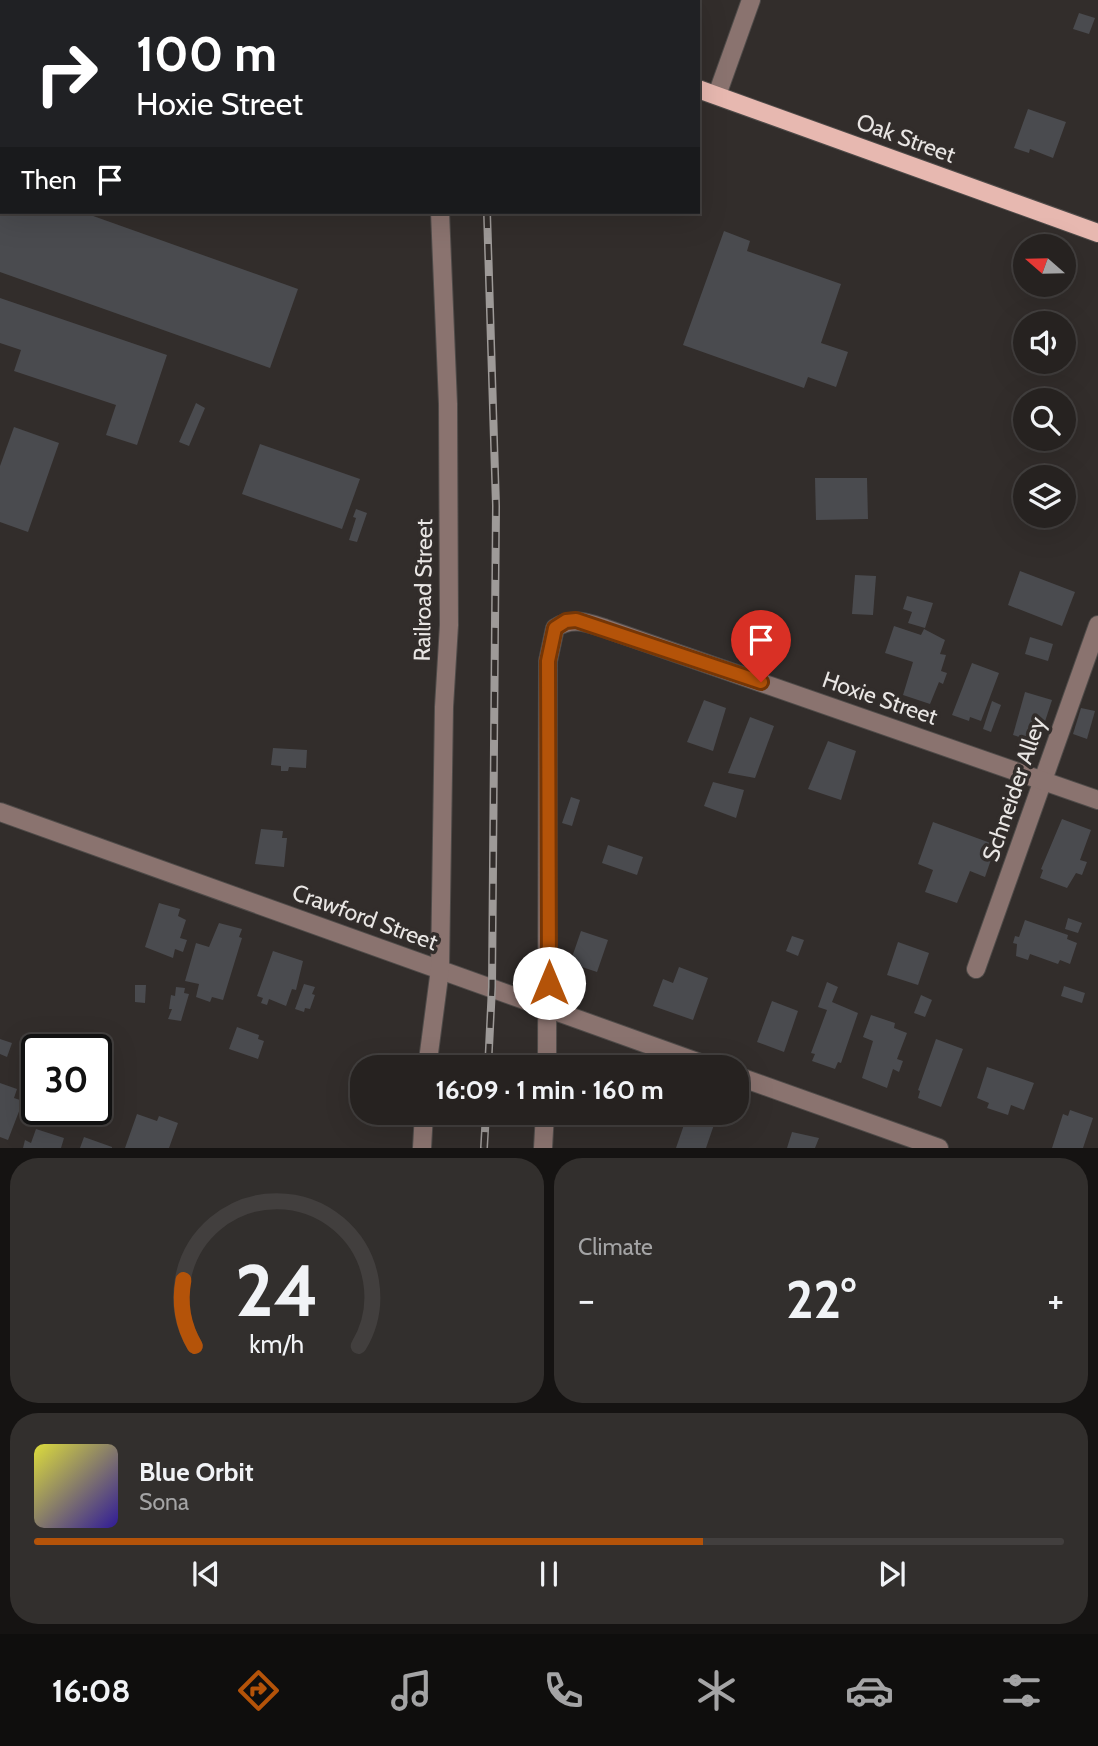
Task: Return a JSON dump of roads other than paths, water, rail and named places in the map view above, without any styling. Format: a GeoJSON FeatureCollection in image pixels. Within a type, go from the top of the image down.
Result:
{"type":"FeatureCollection","features":[{"type":"Feature","properties":{"kind":"main road","name":"Oak Street"},"geometry":{"type":"LineString","coordinates":[[700,90],[1098,233]]}},
{"type":"Feature","properties":{"kind":"street"},"geometry":{"type":"LineString","coordinates":[[717,95],[751,0]]}},
{"type":"Feature","properties":{"kind":"street","name":"Railroad Street"},"geometry":{"type":"LineString","coordinates":[[429,1055],[440,969],[450,524],[440,214]]}},
{"type":"Feature","properties":{"kind":"street","name":"Hoxie Street"},"geometry":{"type":"LineString","coordinates":[[549,1009],[548,661],[555,628],[566,621],[607,629],[1098,800]]}},
{"type":"Feature","properties":{"kind":"street","name":"Schneider Alley"},"geometry":{"type":"LineString","coordinates":[[976,969],[1098,625]]}},
{"type":"Feature","properties":{"kind":"street","name":"Crawford Street"},"geometry":{"type":"LineString","coordinates":[[0,812],[678,1055]]}},
{"type":"Feature","properties":{"kind":"street"},"geometry":{"type":"LineString","coordinates":[[547,1055],[549,1009]]}},
{"type":"Feature","properties":{"kind":"street"},"geometry":{"type":"LineString","coordinates":[[749,1080],[939,1147]]}},
{"type":"Feature","properties":{"kind":"street"},"geometry":{"type":"LineString","coordinates":[[422,1147],[423,1125]]}},
{"type":"Feature","properties":{"kind":"street"},"geometry":{"type":"LineString","coordinates":[[544,1147],[545,1125]]}},
{"type":"Feature","properties":{"kind":"railway"},"geometry":{"type":"LineString","coordinates":[[487,214],[496,506],[492,987],[489,1055]]}},
{"type":"Feature","properties":{"kind":"railway"},"geometry":{"type":"LineString","coordinates":[[484,1148],[485,1125]]}}]}
